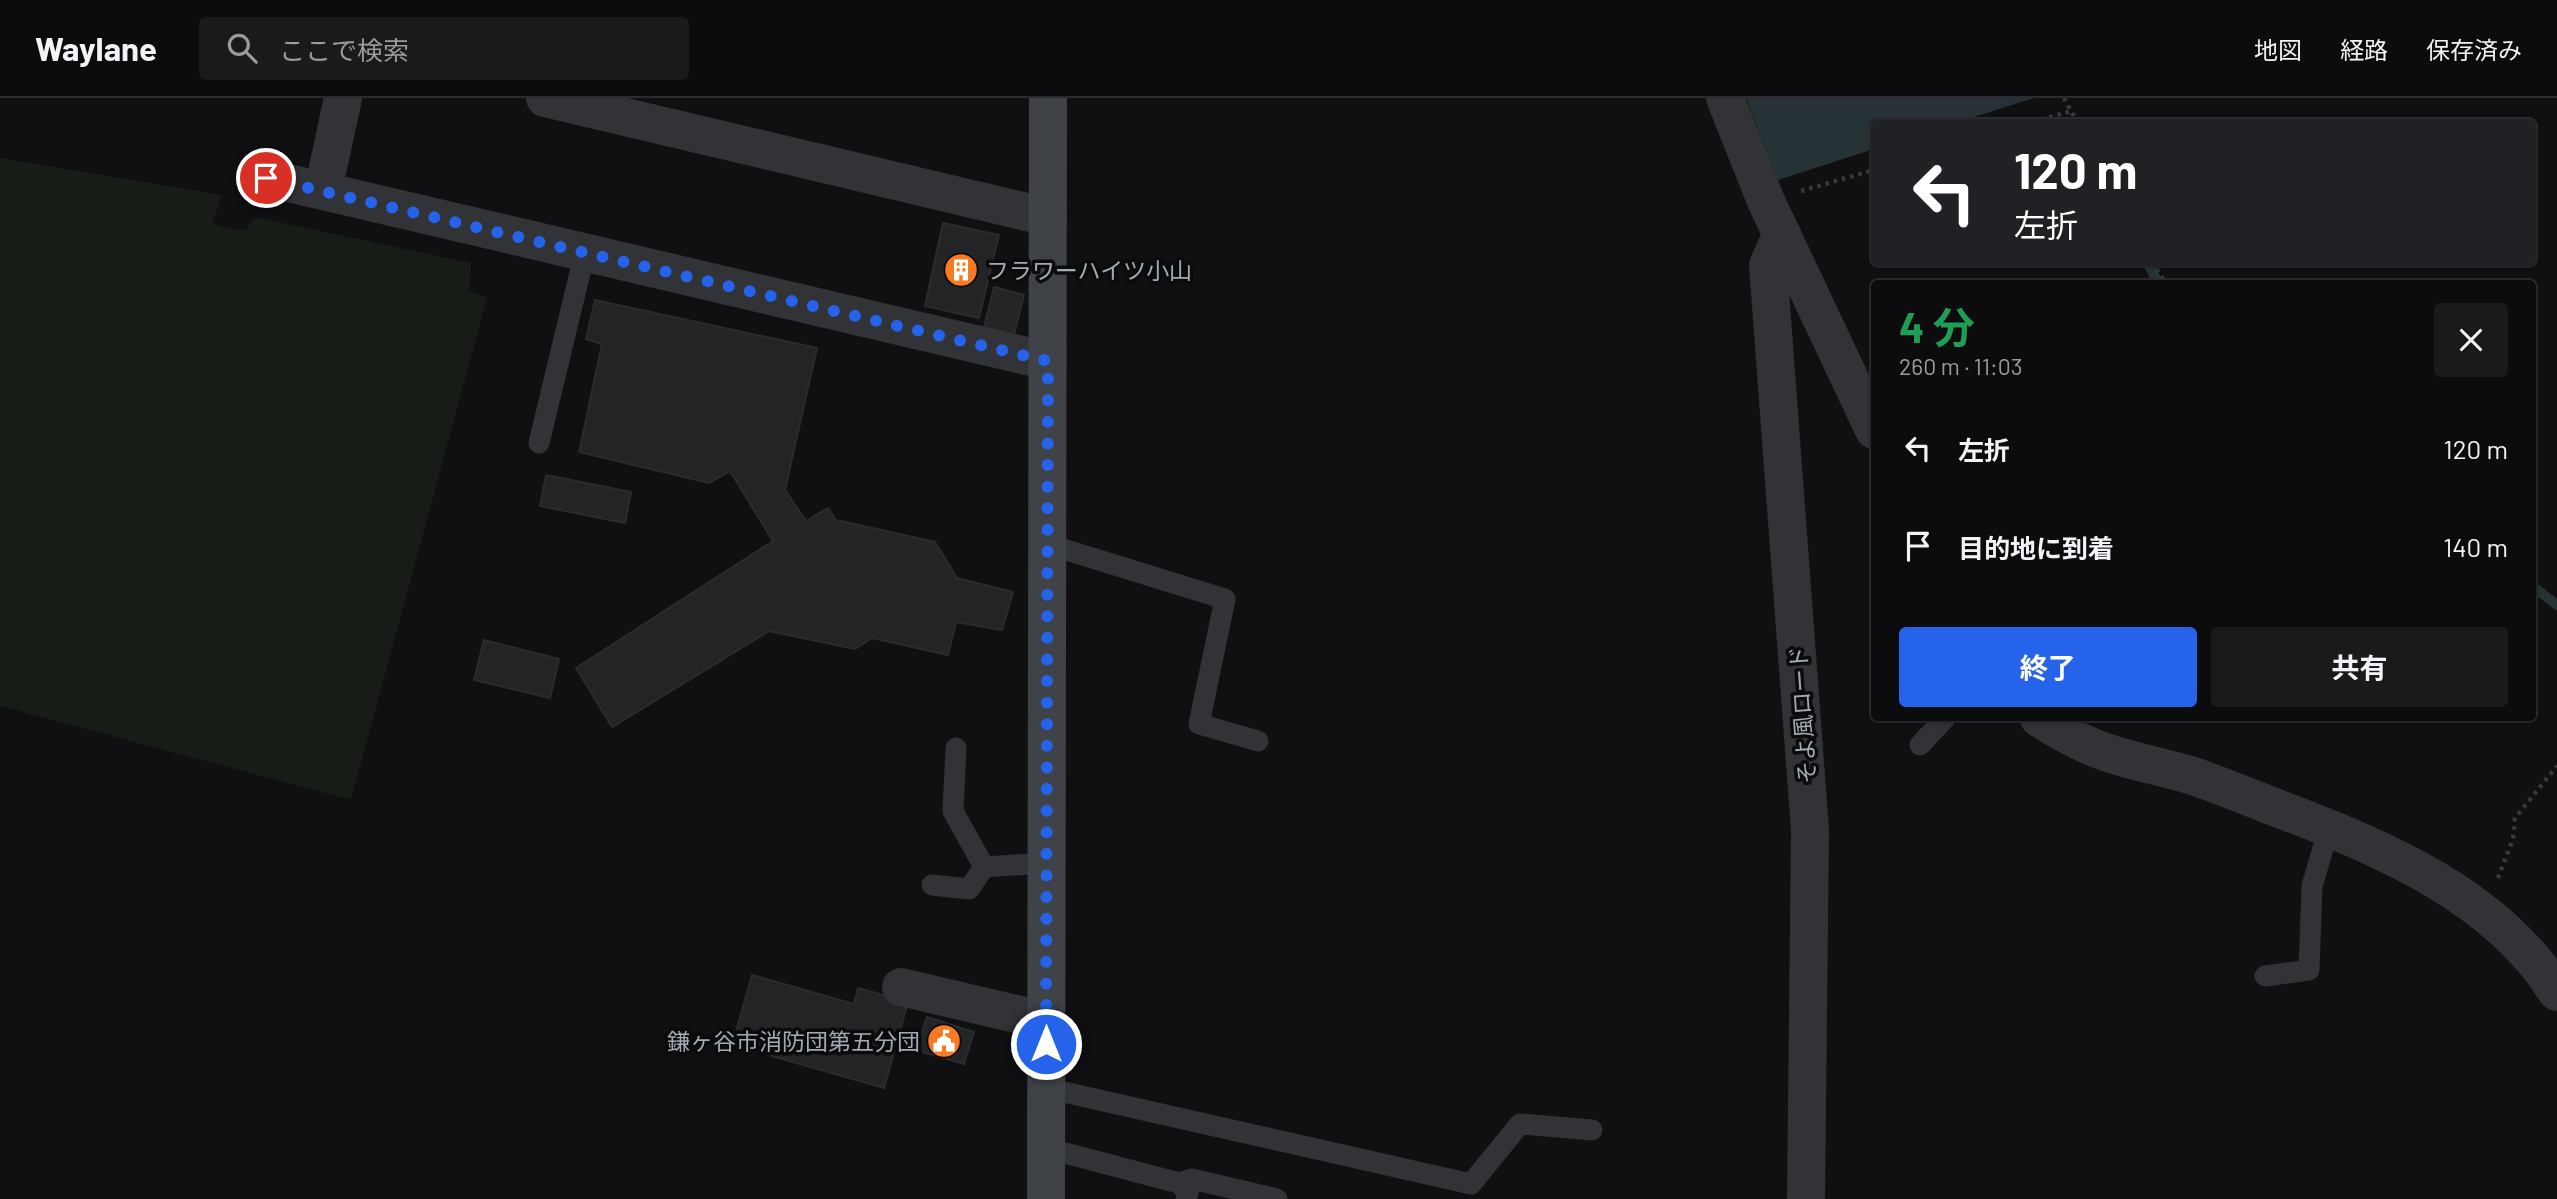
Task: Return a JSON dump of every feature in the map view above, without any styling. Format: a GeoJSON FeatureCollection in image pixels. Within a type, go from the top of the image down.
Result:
{"type":"FeatureCollection","features":[{"type":"Feature","properties":{"kind":"street"},"geometry":{"type":"LineString","coordinates":[[323,191],[344,98]]}},
{"type":"Feature","properties":{"kind":"street"},"geometry":{"type":"LineString","coordinates":[[545,98],[1048,217]]}},
{"type":"Feature","properties":{"kind":"street"},"geometry":{"type":"LineString","coordinates":[[1046,1199],[1048,98]]}},
{"type":"Feature","properties":{"kind":"street"},"geometry":{"type":"LineString","coordinates":[[1725,98],[1774,218],[1871,424]]}},
{"type":"Feature","properties":{"kind":"street"},"geometry":{"type":"LineString","coordinates":[[266,178],[1048,361]]}},
{"type":"Feature","properties":{"kind":"street","name":"そよ風ロード"},"geometry":{"type":"LineString","coordinates":[[1774,218],[1768,265],[1810,830],[1806,1199]]}},
{"type":"Feature","properties":{"kind":"street"},"geometry":{"type":"LineString","coordinates":[[2044,721],[2105,752],[2193,776],[2329,828],[2401,860],[2481,909],[2516,939],[2557,992]]}},
{"type":"Feature","properties":{"kind":"street"},"geometry":{"type":"LineString","coordinates":[[901,987],[1046,1021]]}},
{"type":"Feature","properties":{"kind":"lane"},"geometry":{"type":"LineString","coordinates":[[539,443],[584,252]]}},
{"type":"Feature","properties":{"kind":"lane"},"geometry":{"type":"LineString","coordinates":[[1047,544],[1225,599],[1199,724],[1258,741]]}},
{"type":"Feature","properties":{"kind":"lane"},"geometry":{"type":"LineString","coordinates":[[1920,745],[1942,721]]}},
{"type":"Feature","properties":{"kind":"lane"},"geometry":{"type":"LineString","coordinates":[[956,748],[953,811],[984,867]]}},
{"type":"Feature","properties":{"kind":"lane"},"geometry":{"type":"LineString","coordinates":[[2266,976],[2309,971],[2312,886],[2329,828]]}},
{"type":"Feature","properties":{"kind":"lane"},"geometry":{"type":"LineString","coordinates":[[984,867],[1046,863]]}},
{"type":"Feature","properties":{"kind":"lane"},"geometry":{"type":"LineString","coordinates":[[932,885],[969,889],[984,867]]}},
{"type":"Feature","properties":{"kind":"lane"},"geometry":{"type":"LineString","coordinates":[[1046,1088],[1471,1184],[1520,1124],[1592,1130]]}},
{"type":"Feature","properties":{"kind":"lane"},"geometry":{"type":"LineString","coordinates":[[1046,1148],[1183,1191],[1192,1179],[1277,1199]]}},
{"type":"Feature","properties":{"kind":"path"},"geometry":{"type":"LineString","coordinates":[[2064,98],[2075,119]]}},
{"type":"Feature","properties":{"kind":"path"},"geometry":{"type":"LineString","coordinates":[[2043,119],[2071,111]]}},
{"type":"Feature","properties":{"kind":"path"},"geometry":{"type":"LineString","coordinates":[[1774,218],[1871,171]]}},
{"type":"Feature","properties":{"kind":"path"},"geometry":{"type":"LineString","coordinates":[[2481,909],[2502,870],[2513,839],[2515,818],[2557,766]]}},
{"type":"Feature","properties":{"kind":"shaded area"},"geometry":{"type":"Polygon","coordinates":[[[1746,98],[2034,98],[1968,119],[1871,119],[1871,150],[1778,180],[1746,98]]]}},
{"type":"Feature","properties":{"kind":"shaded area"},"geometry":{"type":"Polygon","coordinates":[[[0,158],[222,195],[212,224],[245,231],[255,217],[471,263],[469,291],[487,298],[351,800],[0,706],[0,158]]]}},
{"type":"Feature","properties":{"kind":"building","name":"フラワーハイツ小山"},"geometry":{"type":"Polygon","coordinates":[[[943,223],[999,235],[979,318],[925,306],[943,223]]]}},
{"type":"Feature","properties":{"kind":"building"},"geometry":{"type":"Polygon","coordinates":[[[994,287],[1024,295],[1014,335],[984,327],[994,287]]]}},
{"type":"Feature","properties":{"kind":"building"},"geometry":{"type":"Polygon","coordinates":[[[595,300],[817,348],[785,490],[806,521],[828,508],[836,520],[935,542],[957,578],[1013,592],[1002,630],[956,622],[948,655],[872,638],[855,649],[769,631],[612,727],[576,668],[773,541],[730,471],[709,483],[579,452],[602,344],[586,339],[595,300]]]}},
{"type":"Feature","properties":{"kind":"building"},"geometry":{"type":"Polygon","coordinates":[[[546,475],[631,492],[625,523],[540,506],[546,475]]]}},
{"type":"Feature","properties":{"kind":"building"},"geometry":{"type":"Polygon","coordinates":[[[484,640],[559,659],[550,698],[474,680],[484,640]]]}},
{"type":"Feature","properties":{"kind":"building"},"geometry":{"type":"Polygon","coordinates":[[[752,975],[854,1004],[858,988],[908,1002],[884,1088],[761,1053],[763,1047],[734,1039],[752,975]]]}},
{"type":"Feature","properties":{"kind":"building"},"geometry":{"type":"Polygon","coordinates":[[[927,1017],[974,1032],[964,1064],[916,1050],[927,1017]]]}},
{"type":"Feature","properties":{"kind":"waterway"},"geometry":{"type":"LineString","coordinates":[[2149,266],[2157,280]]}},
{"type":"Feature","properties":{"kind":"waterway"},"geometry":{"type":"LineString","coordinates":[[2536,589],[2557,605]]}},
{"type":"Feature","properties":{"kind":"place","name":"フラワーハイツ小山"},"geometry":{"type":"Point","coordinates":[961,270]}},
{"type":"Feature","properties":{"kind":"place","name":"鎌ヶ谷市消防団第五分団"},"geometry":{"type":"Point","coordinates":[944,1041]}},
{"type":"Feature","properties":{"kind":"route"},"geometry":{"type":"LineString","coordinates":[[266,178],[1048,361],[1046,1044]]}}]}
